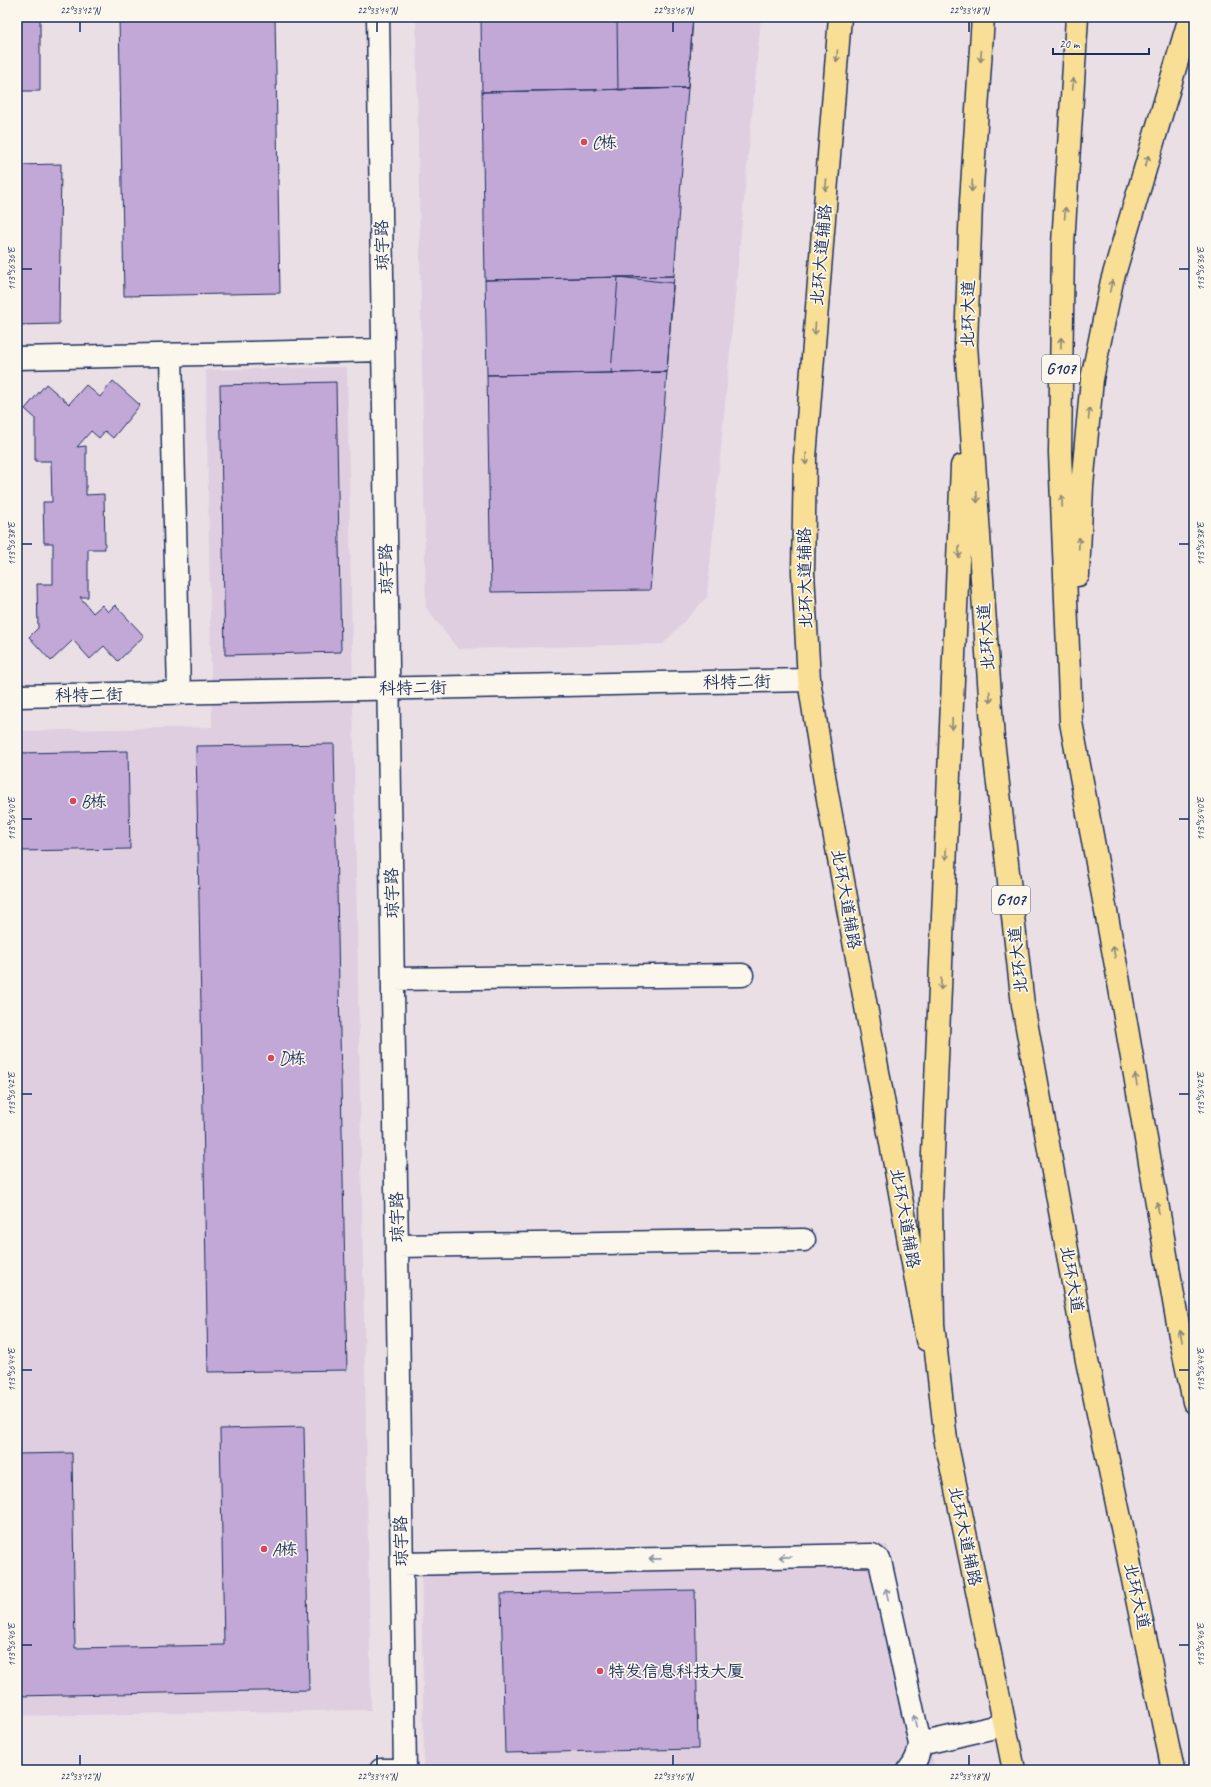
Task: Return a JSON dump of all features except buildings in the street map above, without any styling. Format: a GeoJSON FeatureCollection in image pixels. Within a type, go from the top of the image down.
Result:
{"type":"FeatureCollection","features":[{"type":"Feature","properties":{"kind":"main road","name":"北环大道辅路"},"geometry":{"type":"LineString","coordinates":[[840,17],[806,458],[803,572],[809,680],[830,811],[947,1450],[1014,1770]]}},
{"type":"Feature","properties":{"kind":"main road","name":"北环大道"},"geometry":{"type":"LineString","coordinates":[[983,17],[971,202],[966,345],[993,740],[1023,1005],[1087,1361],[1173,1770]]}},
{"type":"Feature","properties":{"kind":"main road","name":"G107"},"geometry":{"type":"LineString","coordinates":[[1077,17],[1063,244],[1060,453],[1071,722],[1118,979],[1180,1336],[1194,1402]]}},
{"type":"Feature","properties":{"kind":"main road"},"geometry":{"type":"LineString","coordinates":[[1071,722],[1082,486],[1092,379],[1112,281],[1190,17]]}},
{"type":"Feature","properties":{"kind":"main road"},"geometry":{"type":"LineString","coordinates":[[947,1450],[933,1324],[931,1201],[959,571],[966,345]]}},
{"type":"Feature","properties":{"kind":"street","name":"琼宇路"},"geometry":{"type":"LineString","coordinates":[[378,17],[406,1770]]}},
{"type":"Feature","properties":{"kind":"street"},"geometry":{"type":"LineString","coordinates":[[17,358],[383,350]]}},
{"type":"Feature","properties":{"kind":"street"},"geometry":{"type":"LineString","coordinates":[[171,355],[179,693]]}},
{"type":"Feature","properties":{"kind":"street","name":"科特二街"},"geometry":{"type":"LineString","coordinates":[[17,696],[809,680]]}},
{"type":"Feature","properties":{"kind":"street"},"geometry":{"type":"LineString","coordinates":[[393,979],[742,975]]}},
{"type":"Feature","properties":{"kind":"street"},"geometry":{"type":"LineString","coordinates":[[397,1246],[804,1240]]}},
{"type":"Feature","properties":{"kind":"street"},"geometry":{"type":"LineString","coordinates":[[402,1564],[872,1555],[880,1561],[920,1744],[919,1754],[915,1763],[909,1770]]}},
{"type":"Feature","properties":{"kind":"street"},"geometry":{"type":"LineString","coordinates":[[920,1744],[1004,1725]]}},
{"type":"Feature","properties":{"kind":"street"},"geometry":{"type":"LineString","coordinates":[[381,1770],[406,1770]]}},
{"type":"Feature","properties":{"kind":"shaded area"},"geometry":{"type":"Polygon","coordinates":[[[416,17],[761,17],[707,597],[663,644],[458,649],[426,608],[416,17]]]}},
{"type":"Feature","properties":{"kind":"shaded area"},"geometry":{"type":"Polygon","coordinates":[[[347,367],[371,1710],[17,1716],[17,731],[212,727],[206,370],[347,367]]]}},
{"type":"Feature","properties":{"kind":"shaded area"},"geometry":{"type":"Polygon","coordinates":[[[887,1545],[935,1770],[424,1770],[421,1553],[887,1545]]]}},
{"type":"Feature","properties":{"kind":"place","name":"C栋"},"geometry":{"type":"Point","coordinates":[584,142]}},
{"type":"Feature","properties":{"kind":"place","name":"B栋"},"geometry":{"type":"Point","coordinates":[73,801]}},
{"type":"Feature","properties":{"kind":"place","name":"D栋"},"geometry":{"type":"Point","coordinates":[271,1058]}},
{"type":"Feature","properties":{"kind":"place","name":"A栋"},"geometry":{"type":"Point","coordinates":[264,1549]}},
{"type":"Feature","properties":{"kind":"place","name":"特发信息科技大厦"},"geometry":{"type":"Point","coordinates":[600,1671]}}]}
